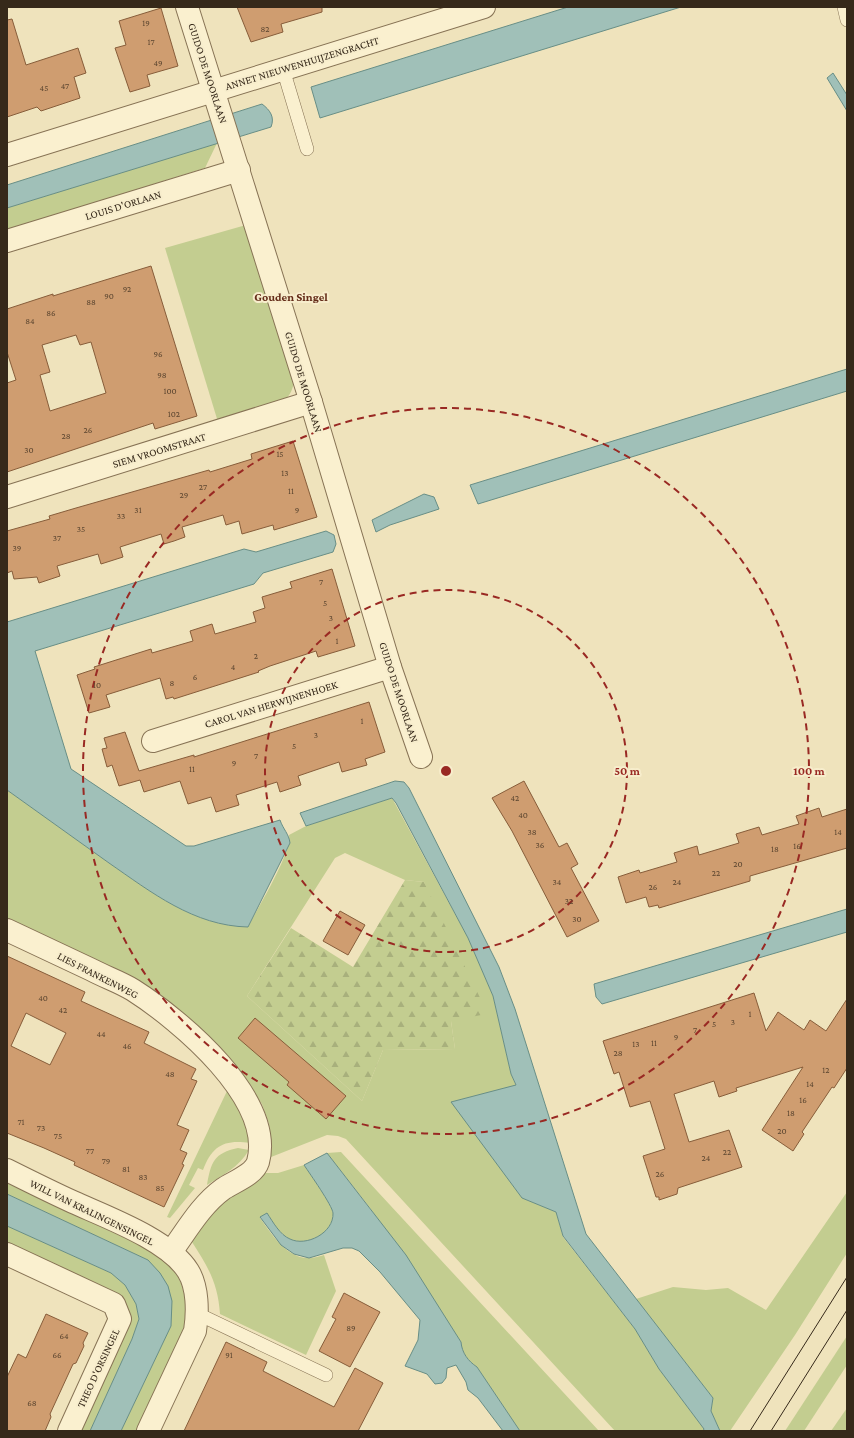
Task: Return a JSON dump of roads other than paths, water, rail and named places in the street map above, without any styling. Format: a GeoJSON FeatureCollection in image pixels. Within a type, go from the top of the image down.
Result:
{"type":"FeatureCollection","features":[{"type":"Feature","properties":{"kind":"street","name":"GUIDO DE MOORLAAN"},"geometry":{"type":"LineString","coordinates":[[187,7],[311,402],[390,667],[421,757]]}},
{"type":"Feature","properties":{"kind":"street","name":"ANNET NIEUWENHUIJZENGRACHT"},"geometry":{"type":"LineString","coordinates":[[7,155],[216,98],[283,69],[484,7]]}},
{"type":"Feature","properties":{"kind":"street","name":"LOUIS D'ORLAAN"},"geometry":{"type":"LineString","coordinates":[[7,241],[236,161]]}},
{"type":"Feature","properties":{"kind":"street","name":"SIEM VROOMSTRAAT"},"geometry":{"type":"LineString","coordinates":[[7,497],[311,402]]}},
{"type":"Feature","properties":{"kind":"street","name":"CAROL VAN HERWIJNENHOEK"},"geometry":{"type":"LineString","coordinates":[[153,741],[390,667]]}},
{"type":"Feature","properties":{"kind":"street","name":"LIES FRANKENWEG"},"geometry":{"type":"LineString","coordinates":[[7,930],[132,990],[195,1036],[217,1061],[250,1107],[258,1125],[260,1145],[258,1164],[251,1172],[214,1196],[196,1217],[172,1252]]}},
{"type":"Feature","properties":{"kind":"street","name":"WILL VAN KRALINGENSINGEL"},"geometry":{"type":"LineString","coordinates":[[7,1170],[138,1232],[172,1252],[188,1271],[194,1291],[198,1314],[196,1331],[148,1431]]}},
{"type":"Feature","properties":{"kind":"street","name":"THEO D'ORSINGEL"},"geometry":{"type":"LineString","coordinates":[[7,1254],[114,1304],[120,1319],[69,1431]]}},
{"type":"Feature","properties":{"kind":"lane"},"geometry":{"type":"LineString","coordinates":[[844,7],[847,20]]}},
{"type":"Feature","properties":{"kind":"lane"},"geometry":{"type":"LineString","coordinates":[[283,69],[307,149]]}},
{"type":"Feature","properties":{"kind":"lane"},"geometry":{"type":"LineString","coordinates":[[198,1314],[326,1375]]}},
{"type":"Feature","properties":{"kind":"water"},"geometry":{"type":"Polygon","coordinates":[[[568,7],[681,7],[320,118],[311,87],[568,7]]]}},
{"type":"Feature","properties":{"kind":"water"},"geometry":{"type":"Polygon","coordinates":[[[833,73],[847,95],[847,111],[827,78],[833,73]]]}},
{"type":"Feature","properties":{"kind":"water"},"geometry":{"type":"Polygon","coordinates":[[[262,104],[271,114],[271,127],[7,208],[7,185],[262,104]]]}},
{"type":"Feature","properties":{"kind":"water"},"geometry":{"type":"Polygon","coordinates":[[[847,369],[847,391],[478,504],[470,485],[847,369]]]}},
{"type":"Feature","properties":{"kind":"water"},"geometry":{"type":"Polygon","coordinates":[[[424,494],[434,497],[439,509],[390,525],[376,532],[372,520],[424,494]]]}},
{"type":"Feature","properties":{"kind":"water"},"geometry":{"type":"Polygon","coordinates":[[[326,531],[334,535],[336,544],[333,552],[263,573],[254,584],[35,651],[71,769],[186,846],[194,846],[280,820],[290,843],[248,927],[209,921],[174,906],[125,874],[7,790],[7,622],[244,549],[256,552],[326,531]]]}},
{"type":"Feature","properties":{"kind":"water"},"geometry":{"type":"Polygon","coordinates":[[[395,781],[404,782],[409,788],[499,967],[515,1009],[586,1234],[713,1398],[711,1411],[720,1431],[703,1431],[704,1429],[659,1369],[635,1329],[563,1236],[556,1212],[522,1198],[451,1102],[516,1085],[511,1074],[493,996],[468,938],[396,803],[392,798],[306,826],[300,813],[395,781]]]}},
{"type":"Feature","properties":{"kind":"water"},"geometry":{"type":"Polygon","coordinates":[[[847,909],[847,932],[602,1004],[596,997],[594,984],[847,909]]]}},
{"type":"Feature","properties":{"kind":"water"},"geometry":{"type":"Polygon","coordinates":[[[327,1153],[406,1255],[461,1342],[466,1356],[477,1367],[520,1431],[503,1431],[478,1398],[468,1390],[466,1382],[456,1365],[447,1368],[446,1378],[442,1383],[435,1384],[427,1374],[405,1366],[418,1340],[420,1320],[380,1272],[359,1251],[352,1248],[343,1248],[309,1258],[294,1254],[281,1245],[260,1217],[267,1213],[283,1235],[296,1241],[311,1240],[324,1232],[329,1227],[332,1220],[332,1209],[304,1165],[327,1153]]]}},
{"type":"Feature","properties":{"kind":"water"},"geometry":{"type":"Polygon","coordinates":[[[7,1194],[148,1260],[160,1273],[168,1286],[172,1301],[171,1326],[121,1431],[90,1431],[132,1339],[139,1319],[136,1304],[125,1285],[111,1273],[7,1226],[7,1194]]]}},
{"type":"Feature","properties":{"kind":"tram line"},"geometry":{"type":"LineString","coordinates":[[750,1431],[847,1277]]}},
{"type":"Feature","properties":{"kind":"tram line"},"geometry":{"type":"LineString","coordinates":[[771,1431],[847,1310]]}},
{"type":"Feature","properties":{"kind":"district","name":"Gouden Singel"},"geometry":{"type":"Point","coordinates":[291,297]}}]}
